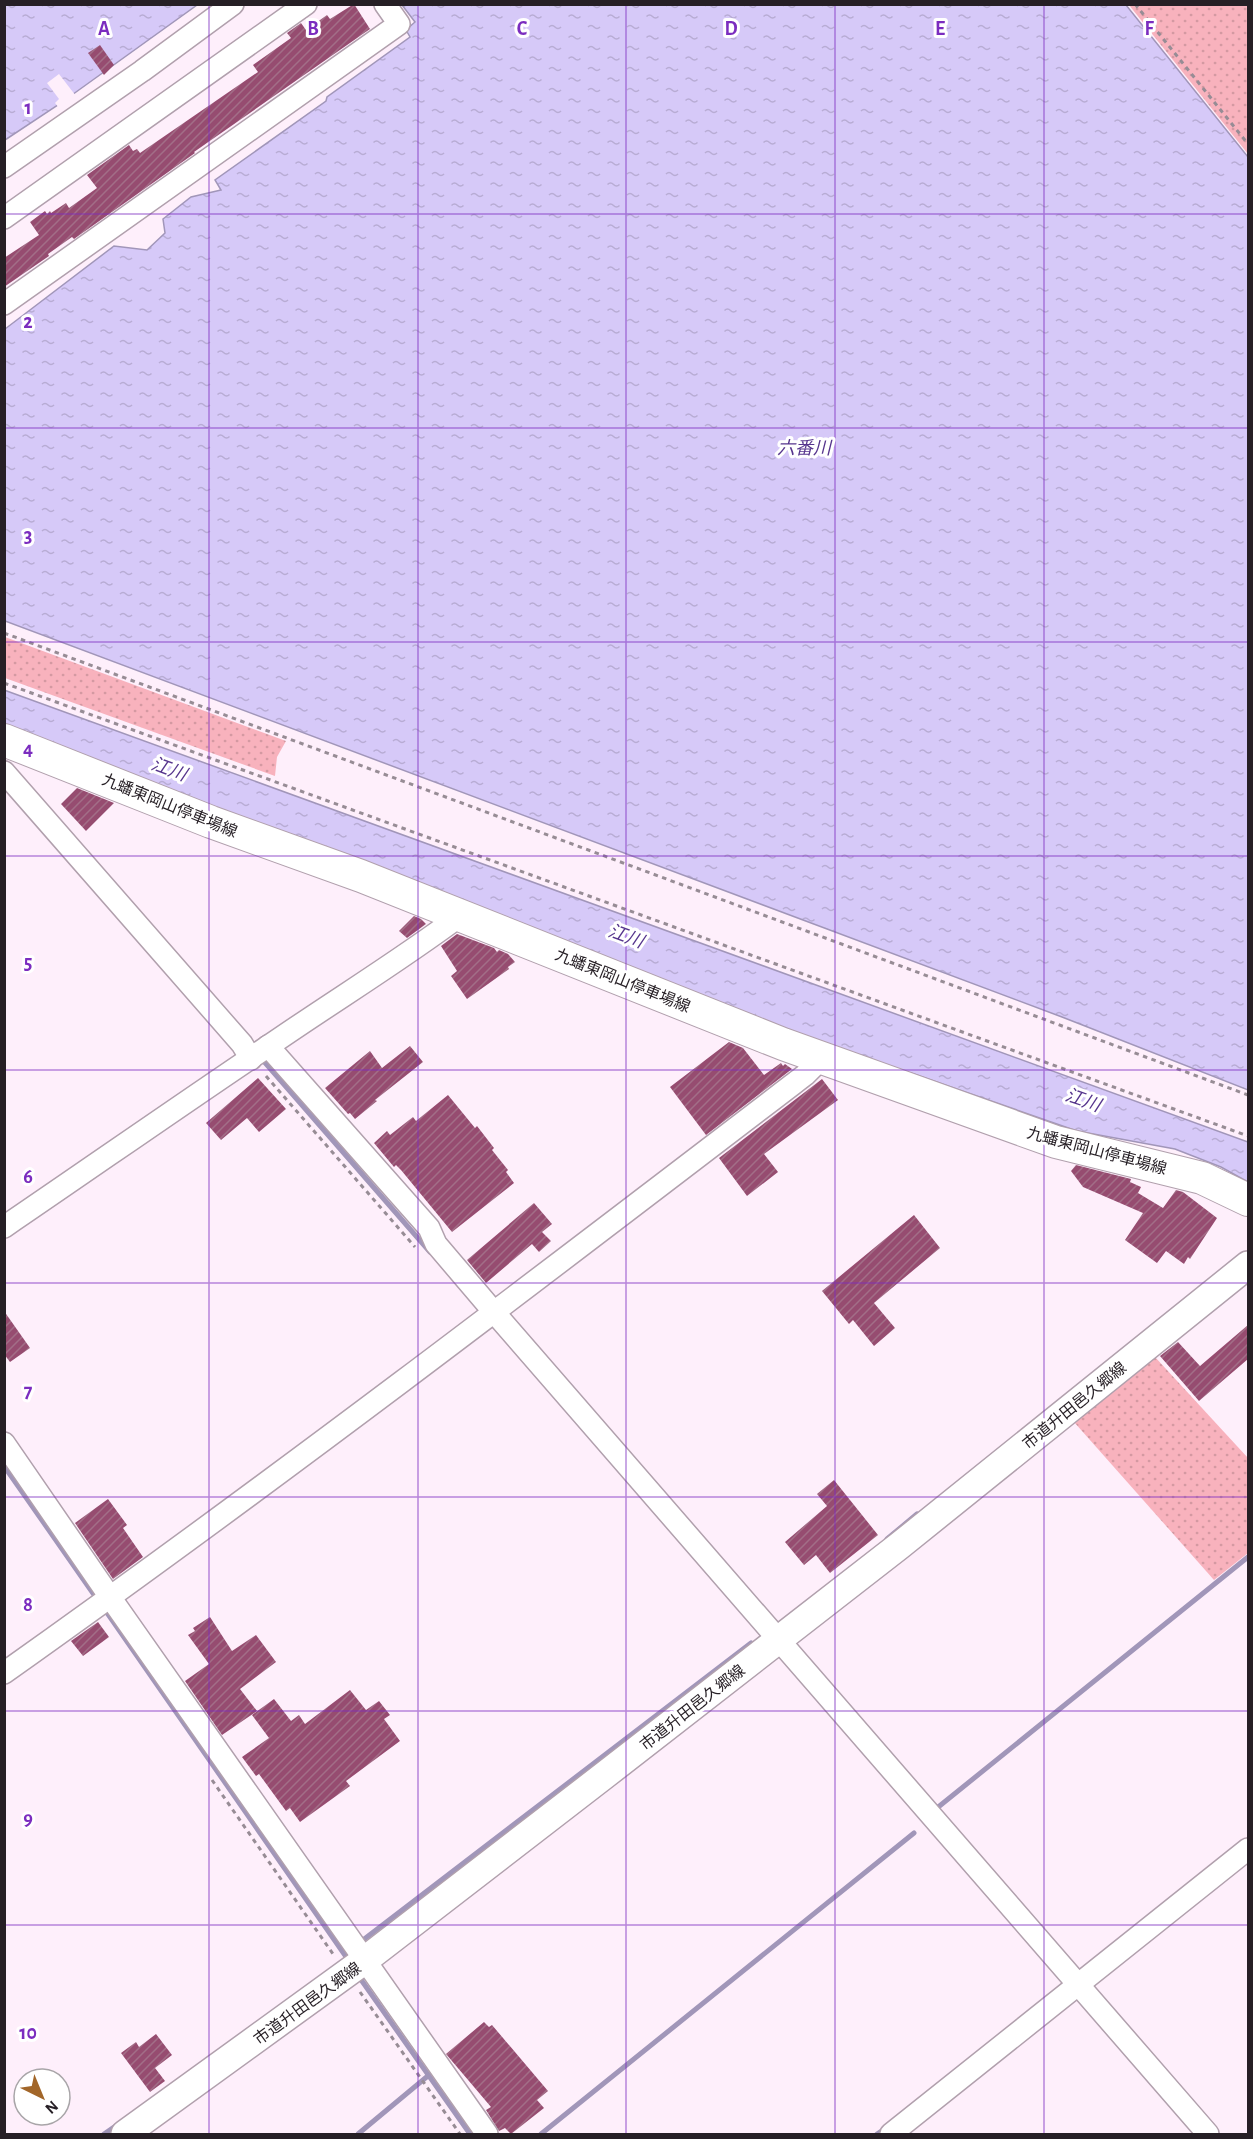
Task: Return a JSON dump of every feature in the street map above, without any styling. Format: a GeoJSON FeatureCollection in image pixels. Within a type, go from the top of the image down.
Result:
{"type":"FeatureCollection","features":[{"type":"Feature","properties":{"kind":"main road","name":"九蟠東岡山停車場線"},"geometry":{"type":"LineString","coordinates":[[4,741],[211,822],[361,876],[774,1040],[1056,1142],[1202,1178],[1248,1200]]}},
{"type":"Feature","properties":{"kind":"street"},"geometry":{"type":"LineString","coordinates":[[4,167],[142,71],[232,4]]}},
{"type":"Feature","properties":{"kind":"street"},"geometry":{"type":"LineString","coordinates":[[4,218],[306,4]]}},
{"type":"Feature","properties":{"kind":"street"},"geometry":{"type":"LineString","coordinates":[[4,304],[399,24],[385,4]]}},
{"type":"Feature","properties":{"kind":"street"},"geometry":{"type":"LineString","coordinates":[[4,772],[242,1044],[259,1053],[429,1228],[436,1244],[489,1315],[1072,1988],[1208,2134]]}},
{"type":"Feature","properties":{"kind":"street"},"geometry":{"type":"LineString","coordinates":[[4,1227],[377,972],[418,948],[461,915]]}},
{"type":"Feature","properties":{"kind":"street"},"geometry":{"type":"LineString","coordinates":[[4,1673],[104,1602],[489,1315],[805,1075],[823,1058]]}},
{"type":"Feature","properties":{"kind":"street","name":"市道升田邑久郷線"},"geometry":{"type":"LineString","coordinates":[[125,2134],[355,1968],[899,1546],[1248,1264]]}},
{"type":"Feature","properties":{"kind":"street"},"geometry":{"type":"LineString","coordinates":[[4,1443],[104,1602],[355,1968],[487,2134]]}},
{"type":"Feature","properties":{"kind":"street"},"geometry":{"type":"LineString","coordinates":[[891,2134],[1248,1849]]}},
{"type":"Feature","properties":{"kind":"path"},"geometry":{"type":"LineString","coordinates":[[1135,4],[1248,144]]}},
{"type":"Feature","properties":{"kind":"path"},"geometry":{"type":"LineString","coordinates":[[4,633],[1248,1095]]}},
{"type":"Feature","properties":{"kind":"path"},"geometry":{"type":"LineString","coordinates":[[4,683],[1248,1136]]}},
{"type":"Feature","properties":{"kind":"path"},"geometry":{"type":"LineString","coordinates":[[259,1053],[420,1253]]}},
{"type":"Feature","properties":{"kind":"path"},"geometry":{"type":"LineString","coordinates":[[355,1968],[421,2079],[460,2134]]}},
{"type":"Feature","properties":{"kind":"shaded area"},"geometry":{"type":"Polygon","coordinates":[[[1129,5],[1248,5],[1248,154],[1129,5]]]}},
{"type":"Feature","properties":{"kind":"shaded area"},"geometry":{"type":"Polygon","coordinates":[[[5,637],[286,741],[277,757],[275,776],[5,678],[5,637]]]}},
{"type":"Feature","properties":{"kind":"shaded area"},"geometry":{"type":"Polygon","coordinates":[[[1155,1357],[1248,1458],[1248,1553],[1214,1580],[1074,1422],[1155,1357]]]}},
{"type":"Feature","properties":{"kind":"water"},"geometry":{"type":"Polygon","coordinates":[[[5,5],[197,5],[58,105],[5,140],[5,5]]]}},
{"type":"Feature","properties":{"kind":"water","name":"六番川"},"geometry":{"type":"Polygon","coordinates":[[[402,5],[1126,5],[1248,157],[1248,1090],[1062,1017],[5,621],[5,329],[114,246],[147,250],[165,233],[163,219],[191,197],[221,190],[215,180],[326,101],[327,97],[410,37],[406,30],[415,22],[402,5]]]}},
{"type":"Feature","properties":{"kind":"water","name":"江川"},"geometry":{"type":"Polygon","coordinates":[[[4,690],[1248,1142],[1248,1182],[1221,1167],[1175,1149],[1077,1131],[911,1073],[884,1068],[5,725],[4,690]]]}},
{"type":"Feature","properties":{"kind":"pier"},"geometry":{"type":"Polygon","coordinates":[[[59,74],[76,96],[59,108],[55,103],[59,99],[47,83],[59,74]]]}},
{"type":"Feature","properties":{"kind":"building"},"geometry":{"type":"Polygon","coordinates":[[[354,4],[370,29],[4,287],[4,258],[39,235],[30,222],[45,211],[47,214],[50,211],[51,213],[66,203],[69,208],[97,188],[87,175],[129,145],[133,151],[137,149],[140,153],[258,72],[253,65],[291,38],[287,33],[301,23],[306,30],[327,15],[330,19],[354,4]]]}},
{"type":"Feature","properties":{"kind":"building"},"geometry":{"type":"Polygon","coordinates":[[[100,45],[114,65],[104,75],[88,53],[100,45]]]}},
{"type":"Feature","properties":{"kind":"building"},"geometry":{"type":"Polygon","coordinates":[[[77,788],[114,803],[86,831],[61,804],[77,788]]]}},
{"type":"Feature","properties":{"kind":"building"},"geometry":{"type":"Polygon","coordinates":[[[414,916],[426,924],[407,938],[399,931],[414,916]]]}},
{"type":"Feature","properties":{"kind":"building"},"geometry":{"type":"Polygon","coordinates":[[[457,934],[494,948],[497,952],[499,950],[508,954],[515,962],[508,967],[509,969],[467,999],[451,976],[457,971],[441,946],[457,934]]]}},
{"type":"Feature","properties":{"kind":"building"},"geometry":{"type":"Polygon","coordinates":[[[729,1042],[743,1048],[764,1075],[781,1063],[792,1069],[706,1135],[670,1087],[729,1042]]]}},
{"type":"Feature","properties":{"kind":"building"},"geometry":{"type":"Polygon","coordinates":[[[410,1046],[423,1062],[355,1119],[325,1088],[370,1051],[382,1068],[410,1046]]]}},
{"type":"Feature","properties":{"kind":"building"},"geometry":{"type":"Polygon","coordinates":[[[258,1078],[286,1109],[259,1132],[247,1118],[221,1140],[206,1123],[258,1078]]]}},
{"type":"Feature","properties":{"kind":"building"},"geometry":{"type":"Polygon","coordinates":[[[822,1079],[838,1100],[764,1154],[778,1172],[747,1196],[719,1158],[822,1079]]]}},
{"type":"Feature","properties":{"kind":"building"},"geometry":{"type":"Polygon","coordinates":[[[448,1095],[494,1148],[492,1150],[508,1170],[506,1172],[514,1183],[452,1232],[401,1170],[396,1165],[394,1167],[374,1143],[387,1131],[390,1135],[413,1117],[416,1121],[448,1095]]]}},
{"type":"Feature","properties":{"kind":"building"},"geometry":{"type":"Polygon","coordinates":[[[1076,1165],[1131,1179],[1130,1182],[1141,1187],[1138,1193],[1163,1208],[1176,1190],[1183,1192],[1217,1218],[1190,1259],[1188,1257],[1184,1264],[1166,1251],[1157,1263],[1125,1240],[1143,1213],[1083,1187],[1071,1171],[1076,1165]]]}},
{"type":"Feature","properties":{"kind":"building"},"geometry":{"type":"Polygon","coordinates":[[[534,1203],[552,1224],[542,1232],[551,1241],[539,1252],[532,1244],[486,1283],[467,1260],[534,1203]]]}},
{"type":"Feature","properties":{"kind":"building"},"geometry":{"type":"Polygon","coordinates":[[[914,1215],[940,1248],[874,1303],[895,1328],[874,1346],[853,1320],[849,1324],[822,1291],[914,1215]]]}},
{"type":"Feature","properties":{"kind":"building"},"geometry":{"type":"Polygon","coordinates":[[[4,1311],[30,1348],[10,1362],[4,1354],[4,1311]]]}},
{"type":"Feature","properties":{"kind":"building"},"geometry":{"type":"Polygon","coordinates":[[[1248,1325],[1248,1359],[1199,1401],[1160,1356],[1178,1342],[1200,1366],[1248,1325]]]}},
{"type":"Feature","properties":{"kind":"building"},"geometry":{"type":"Polygon","coordinates":[[[834,1480],[878,1535],[830,1573],[816,1555],[804,1565],[785,1542],[827,1506],[817,1494],[834,1480]]]}},
{"type":"Feature","properties":{"kind":"building"},"geometry":{"type":"Polygon","coordinates":[[[108,1499],[127,1525],[123,1528],[143,1557],[113,1579],[75,1523],[108,1499]]]}},
{"type":"Feature","properties":{"kind":"building"},"geometry":{"type":"Polygon","coordinates":[[[210,1617],[232,1651],[256,1635],[276,1662],[240,1689],[257,1711],[222,1735],[185,1681],[209,1664],[188,1635],[195,1631],[193,1628],[210,1617]]]}},
{"type":"Feature","properties":{"kind":"building"},"geometry":{"type":"Polygon","coordinates":[[[98,1622],[109,1637],[83,1656],[71,1641],[98,1622]]]}},
{"type":"Feature","properties":{"kind":"building"},"geometry":{"type":"Polygon","coordinates":[[[350,1690],[366,1710],[379,1701],[390,1715],[384,1719],[400,1741],[346,1781],[350,1786],[300,1822],[290,1808],[286,1811],[259,1774],[256,1776],[242,1757],[269,1738],[252,1715],[274,1699],[291,1721],[299,1715],[305,1724],[350,1690]]]}},
{"type":"Feature","properties":{"kind":"building"},"geometry":{"type":"Polygon","coordinates":[[[484,2022],[489,2027],[492,2025],[548,2091],[537,2100],[544,2108],[511,2134],[505,2128],[499,2131],[486,2110],[491,2107],[446,2054],[484,2022]]]}},
{"type":"Feature","properties":{"kind":"building"},"geometry":{"type":"Polygon","coordinates":[[[156,2034],[172,2055],[155,2068],[165,2081],[150,2092],[121,2053],[136,2042],[139,2047],[156,2034]]]}},
{"type":"Feature","properties":{"kind":"waterway"},"geometry":{"type":"LineString","coordinates":[[261,1058],[430,1252]]}},
{"type":"Feature","properties":{"kind":"waterway"},"geometry":{"type":"LineString","coordinates":[[4,1466],[97,1599]]}},
{"type":"Feature","properties":{"kind":"waterway"},"geometry":{"type":"LineString","coordinates":[[887,1539],[917,1514]]}},
{"type":"Feature","properties":{"kind":"waterway"},"geometry":{"type":"LineString","coordinates":[[937,1808],[1248,1557]]}},
{"type":"Feature","properties":{"kind":"waterway"},"geometry":{"type":"LineString","coordinates":[[103,1607],[349,1961]]}},
{"type":"Feature","properties":{"kind":"waterway"},"geometry":{"type":"LineString","coordinates":[[363,1940],[751,1643]]}},
{"type":"Feature","properties":{"kind":"waterway"},"geometry":{"type":"LineString","coordinates":[[541,2134],[914,1833]]}},
{"type":"Feature","properties":{"kind":"waterway"},"geometry":{"type":"LineString","coordinates":[[357,1974],[470,2134]]}},
{"type":"Feature","properties":{"kind":"waterway"},"geometry":{"type":"LineString","coordinates":[[358,2134],[429,2075]]}},
{"type":"Feature","properties":{"kind":"waterway"},"geometry":{"type":"LineString","coordinates":[[104,2134],[117,2125]]}},
{"type":"Feature","properties":{"kind":"waterway"},"geometry":{"type":"LineString","coordinates":[[877,2134],[886,2128]]}}]}
